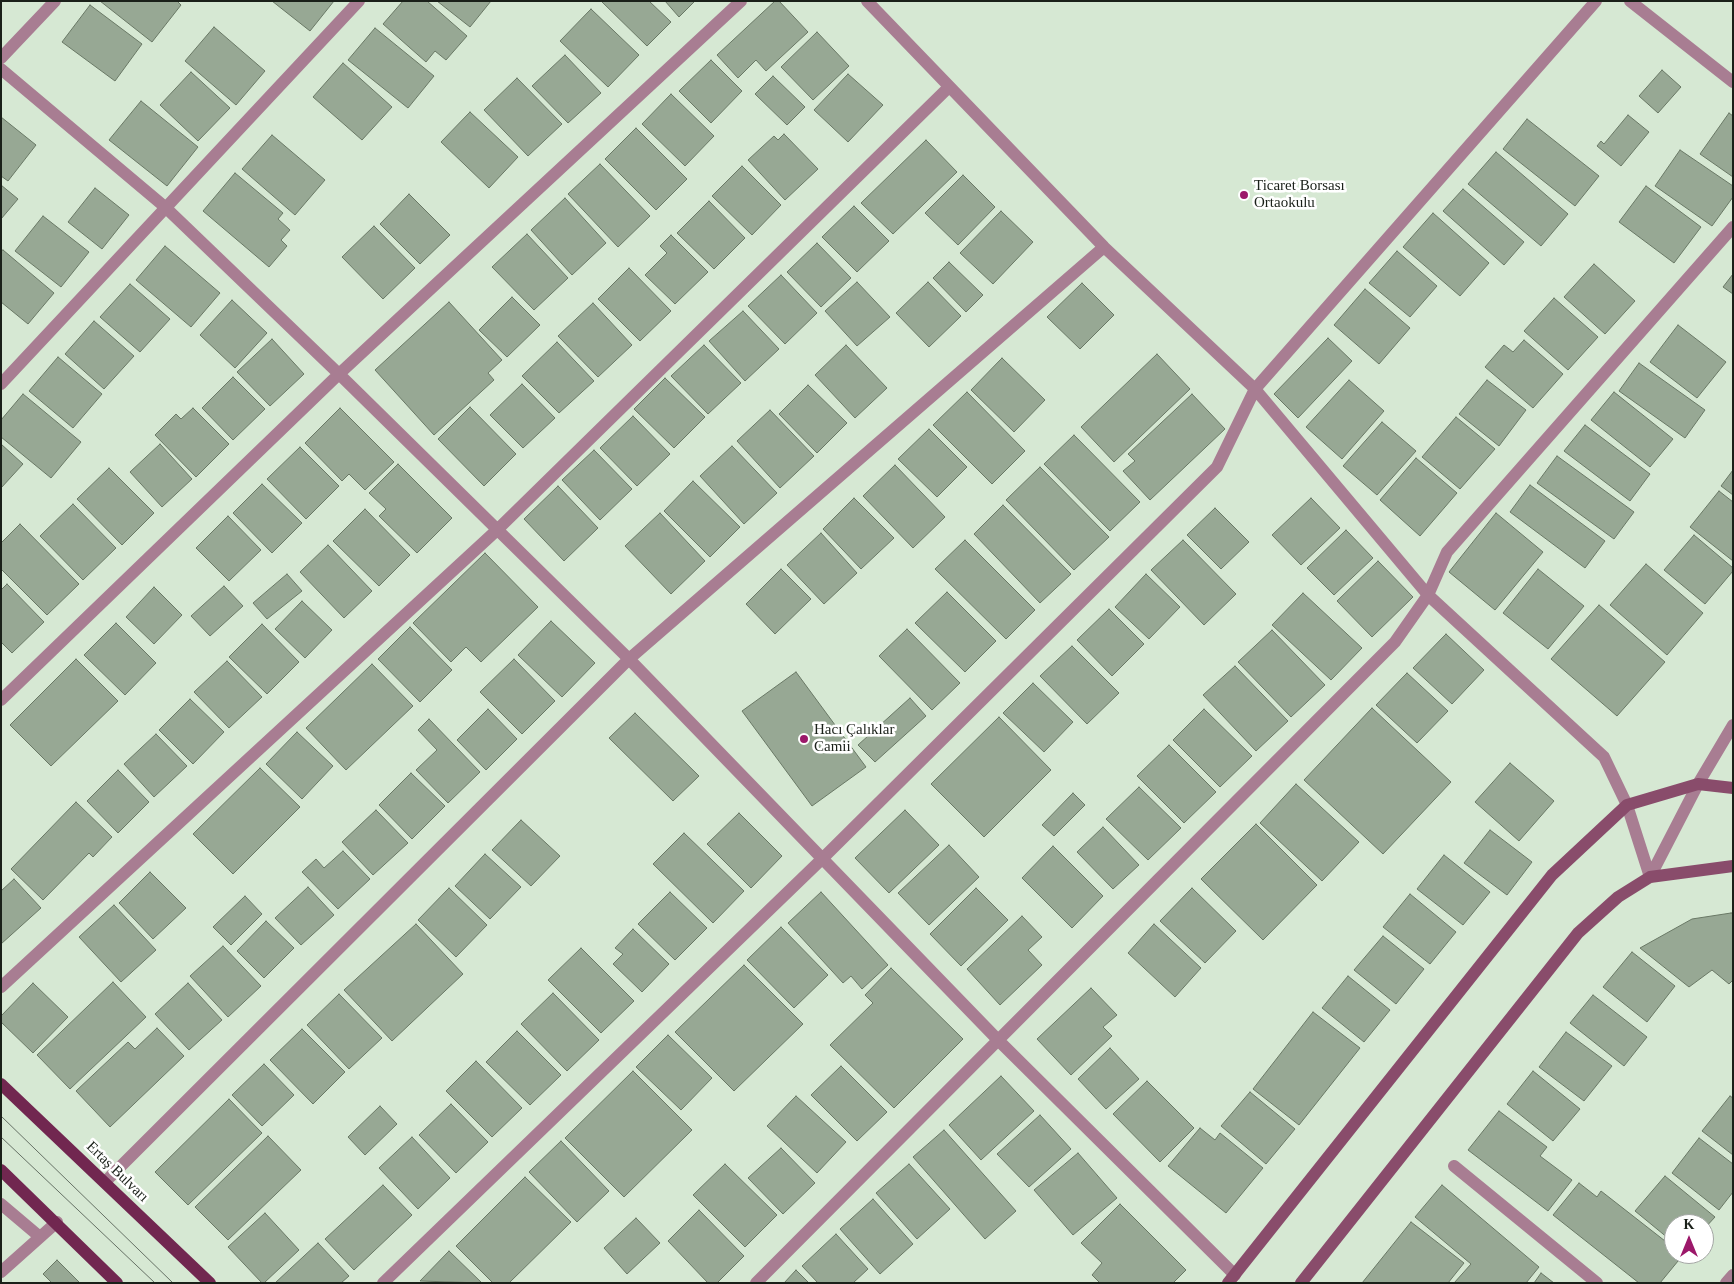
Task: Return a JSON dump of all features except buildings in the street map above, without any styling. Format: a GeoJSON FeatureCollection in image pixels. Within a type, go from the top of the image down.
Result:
{"type":"FeatureCollection","features":[{"type":"Feature","properties":{"kind":"main road"},"geometry":{"type":"LineString","coordinates":[[1231,1279],[1552,875],[1627,805],[1698,784],[1733,788]]}},
{"type":"Feature","properties":{"kind":"main road"},"geometry":{"type":"LineString","coordinates":[[1301,1283],[1578,933],[1618,898],[1650,877],[1733,866]]}},
{"type":"Feature","properties":{"kind":"main road","name":"Ertaş Bulvarı"},"geometry":{"type":"LineString","coordinates":[[1,1084],[210,1283]]}},
{"type":"Feature","properties":{"kind":"main road"},"geometry":{"type":"LineString","coordinates":[[1,1170],[57,1222],[117,1283]]}},
{"type":"Feature","properties":{"kind":"street"},"geometry":{"type":"LineString","coordinates":[[1,58],[55,1]]}},
{"type":"Feature","properties":{"kind":"street"},"geometry":{"type":"LineString","coordinates":[[1,384],[359,1]]}},
{"type":"Feature","properties":{"kind":"street"},"geometry":{"type":"LineString","coordinates":[[1,700],[339,374],[741,1]]}},
{"type":"Feature","properties":{"kind":"street"},"geometry":{"type":"LineString","coordinates":[[867,1],[1104,247],[1255,389],[1428,595],[1604,757],[1627,805],[1650,877]]}},
{"type":"Feature","properties":{"kind":"street"},"geometry":{"type":"LineString","coordinates":[[383,1283],[822,859],[1217,467],[1255,389],[1596,1]]}},
{"type":"Feature","properties":{"kind":"street"},"geometry":{"type":"LineString","coordinates":[[1630,1],[1733,82]]}},
{"type":"Feature","properties":{"kind":"street"},"geometry":{"type":"LineString","coordinates":[[1,69],[165,207],[339,374],[629,659],[1231,1279]]}},
{"type":"Feature","properties":{"kind":"street"},"geometry":{"type":"LineString","coordinates":[[1,987],[497,530],[949,87]]}},
{"type":"Feature","properties":{"kind":"street"},"geometry":{"type":"LineString","coordinates":[[756,1283],[1395,642],[1428,595],[1447,552],[1733,227]]}},
{"type":"Feature","properties":{"kind":"street"},"geometry":{"type":"LineString","coordinates":[[105,1182],[629,659],[1104,247]]}},
{"type":"Feature","properties":{"kind":"street"},"geometry":{"type":"LineString","coordinates":[[1650,877],[1698,784],[1733,725]]}},
{"type":"Feature","properties":{"kind":"street"},"geometry":{"type":"LineString","coordinates":[[1454,1166],[1597,1283]]}},
{"type":"Feature","properties":{"kind":"street"},"geometry":{"type":"LineString","coordinates":[[1,1204],[40,1237]]}},
{"type":"Feature","properties":{"kind":"street"},"geometry":{"type":"LineString","coordinates":[[1,1272],[57,1222]]}},
{"type":"Feature","properties":{"kind":"street"},"geometry":{"type":"LineString","coordinates":[[1726,1283],[1733,1275]]}},
{"type":"Feature","properties":{"kind":"tram line"},"geometry":{"type":"LineString","coordinates":[[1,1116],[173,1283]]}},
{"type":"Feature","properties":{"kind":"tram line"},"geometry":{"type":"LineString","coordinates":[[1,1137],[155,1283]]}},
{"type":"Feature","properties":{"kind":"place","name":"Ticaret Borsası Ortaokulu"},"geometry":{"type":"Point","coordinates":[1244,195]}},
{"type":"Feature","properties":{"kind":"place","name":"Hacı Çalıklar Camii"},"geometry":{"type":"Point","coordinates":[804,739]}}]}
